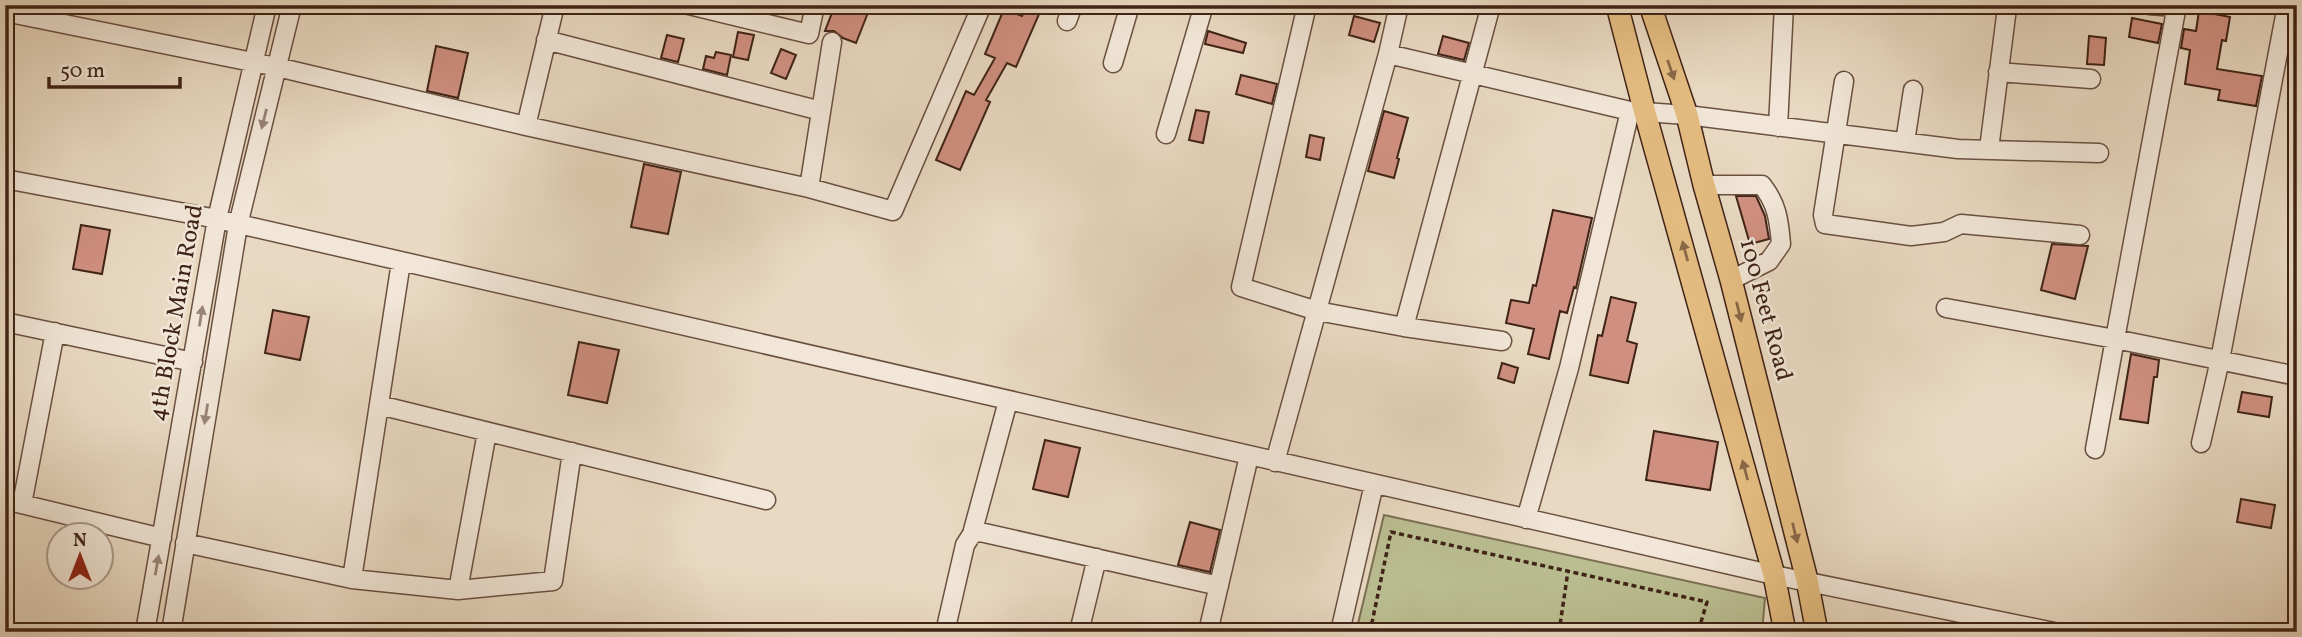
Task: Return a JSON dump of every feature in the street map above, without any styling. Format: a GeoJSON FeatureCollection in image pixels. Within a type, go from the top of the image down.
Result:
{"type":"FeatureCollection","features":[{"type":"Feature","properties":{"kind":"main road"},"geometry":{"type":"LineString","coordinates":[[1617,5],[1638,112],[1774,575],[1785,632]]}},
{"type":"Feature","properties":{"kind":"main road","name":"100 Feet Road"},"geometry":{"type":"LineString","coordinates":[[1650,5],[1687,115],[1731,280],[1807,580],[1817,632]]}},
{"type":"Feature","properties":{"kind":"street","name":"4th Block Main Road"},"geometry":{"type":"LineString","coordinates":[[145,632],[217,219],[267,5]]}},
{"type":"Feature","properties":{"kind":"street","name":"4th Block Main Road"},"geometry":{"type":"LineString","coordinates":[[171,632],[238,225],[292,5]]}},
{"type":"Feature","properties":{"kind":"street"},"geometry":{"type":"LineString","coordinates":[[526,126],[555,5]]}},
{"type":"Feature","properties":{"kind":"street"},"geometry":{"type":"LineString","coordinates":[[689,5],[809,34],[815,5]]}},
{"type":"Feature","properties":{"kind":"street"},"geometry":{"type":"LineString","coordinates":[[5,12],[277,67],[526,126],[809,188],[893,211],[982,5]]}},
{"type":"Feature","properties":{"kind":"street"},"geometry":{"type":"LineString","coordinates":[[1113,63],[1130,5]]}},
{"type":"Feature","properties":{"kind":"street"},"geometry":{"type":"LineString","coordinates":[[1166,134],[1204,5]]}},
{"type":"Feature","properties":{"kind":"street"},"geometry":{"type":"LineString","coordinates":[[1307,5],[1241,287],[1317,311],[1502,341]]}},
{"type":"Feature","properties":{"kind":"street"},"geometry":{"type":"LineString","coordinates":[[1275,462],[1388,54],[1399,5]]}},
{"type":"Feature","properties":{"kind":"street"},"geometry":{"type":"LineString","coordinates":[[1405,327],[1491,5]]}},
{"type":"Feature","properties":{"kind":"street"},"geometry":{"type":"LineString","coordinates":[[1778,127],[1784,5]]}},
{"type":"Feature","properties":{"kind":"street"},"geometry":{"type":"LineString","coordinates":[[1989,149],[2007,8],[2010,5]]}},
{"type":"Feature","properties":{"kind":"street"},"geometry":{"type":"LineString","coordinates":[[2095,449],[2177,6],[2150,5]]}},
{"type":"Feature","properties":{"kind":"street"},"geometry":{"type":"LineString","coordinates":[[2201,443],[2220,360],[2287,5]]}},
{"type":"Feature","properties":{"kind":"street"},"geometry":{"type":"LineString","coordinates":[[546,40],[821,111]]}},
{"type":"Feature","properties":{"kind":"street"},"geometry":{"type":"LineString","coordinates":[[809,188],[832,43]]}},
{"type":"Feature","properties":{"kind":"street"},"geometry":{"type":"LineString","coordinates":[[1388,54],[1638,112],[1687,115],[1905,142],[1989,149],[2099,153]]}},
{"type":"Feature","properties":{"kind":"street"},"geometry":{"type":"LineString","coordinates":[[1998,72],[2091,79]]}},
{"type":"Feature","properties":{"kind":"street"},"geometry":{"type":"LineString","coordinates":[[1844,81],[1824,215],[1825,224],[1911,236],[1944,232],[1961,224],[2080,235]]}},
{"type":"Feature","properties":{"kind":"street"},"geometry":{"type":"LineString","coordinates":[[1905,142],[1913,90]]}},
{"type":"Feature","properties":{"kind":"street"},"geometry":{"type":"LineString","coordinates":[[1526,519],[1638,112]]}},
{"type":"Feature","properties":{"kind":"street"},"geometry":{"type":"LineString","coordinates":[[5,179],[217,219],[1526,519],[1774,575],[1807,580],[1966,623],[2054,632]]}},
{"type":"Feature","properties":{"kind":"street"},"geometry":{"type":"LineString","coordinates":[[1704,185],[1762,185],[1772,198],[1776,210],[1781,244],[1769,261],[1731,280]]}},
{"type":"Feature","properties":{"kind":"street"},"geometry":{"type":"LineString","coordinates":[[352,579],[401,262]]}},
{"type":"Feature","properties":{"kind":"street"},"geometry":{"type":"LineString","coordinates":[[1946,308],[2297,376]]}},
{"type":"Feature","properties":{"kind":"street"},"geometry":{"type":"LineString","coordinates":[[5,322],[193,362]]}},
{"type":"Feature","properties":{"kind":"street"},"geometry":{"type":"LineString","coordinates":[[55,332],[14,502],[162,538]]}},
{"type":"Feature","properties":{"kind":"street"},"geometry":{"type":"LineString","coordinates":[[945,632],[965,545],[972,534],[1009,401]]}},
{"type":"Feature","properties":{"kind":"street"},"geometry":{"type":"LineString","coordinates":[[379,405],[765,500]]}},
{"type":"Feature","properties":{"kind":"street"},"geometry":{"type":"LineString","coordinates":[[458,590],[487,432]]}},
{"type":"Feature","properties":{"kind":"street"},"geometry":{"type":"LineString","coordinates":[[186,543],[352,579],[458,590],[553,581],[572,452]]}},
{"type":"Feature","properties":{"kind":"street"},"geometry":{"type":"LineString","coordinates":[[1208,632],[1249,456]]}},
{"type":"Feature","properties":{"kind":"street"},"geometry":{"type":"LineString","coordinates":[[1340,632],[1374,484]]}},
{"type":"Feature","properties":{"kind":"street"},"geometry":{"type":"LineString","coordinates":[[972,534],[980,532],[1219,586]]}},
{"type":"Feature","properties":{"kind":"street"},"geometry":{"type":"LineString","coordinates":[[1079,632],[1097,558]]}},
{"type":"Feature","properties":{"kind":"path"},"geometry":{"type":"LineString","coordinates":[[1370,632],[1391,532],[1707,602],[1698,632]]}},
{"type":"Feature","properties":{"kind":"path"},"geometry":{"type":"LineString","coordinates":[[1559,632],[1567,571]]}},
{"type":"Feature","properties":{"kind":"green space"},"geometry":{"type":"Polygon","coordinates":[[[1384,515],[1765,598],[1762,632],[1356,632],[1384,515]]]}},
{"type":"Feature","properties":{"kind":"building"},"geometry":{"type":"Polygon","coordinates":[[[835,5],[871,5],[856,43],[834,31],[825,31],[835,5]]]}},
{"type":"Feature","properties":{"kind":"building"},"geometry":{"type":"Polygon","coordinates":[[[1027,5],[1043,5],[1016,67],[1007,63],[986,100],[990,102],[960,170],[936,160],[966,91],[974,95],[995,58],[985,54],[1004,9],[1022,16],[1027,5]]]}},
{"type":"Feature","properties":{"kind":"building"},"geometry":{"type":"Polygon","coordinates":[[[2199,11],[2230,17],[2226,41],[2222,40],[2217,69],[2262,76],[2256,106],[2218,100],[2220,90],[2185,84],[2190,50],[2181,48],[2184,29],[2196,31],[2199,11]]]}},
{"type":"Feature","properties":{"kind":"building"},"geometry":{"type":"Polygon","coordinates":[[[1354,16],[1380,23],[1374,42],[1349,35],[1354,16]]]}},
{"type":"Feature","properties":{"kind":"building"},"geometry":{"type":"Polygon","coordinates":[[[2132,18],[2162,24],[2158,43],[2129,37],[2132,18]]]}},
{"type":"Feature","properties":{"kind":"building"},"geometry":{"type":"Polygon","coordinates":[[[1208,31],[1246,43],[1243,53],[1205,44],[1208,31]]]}},
{"type":"Feature","properties":{"kind":"building"},"geometry":{"type":"Polygon","coordinates":[[[738,32],[754,35],[748,60],[733,57],[738,32]]]}},
{"type":"Feature","properties":{"kind":"building"},"geometry":{"type":"Polygon","coordinates":[[[667,35],[684,39],[678,62],[661,58],[667,35]]]}},
{"type":"Feature","properties":{"kind":"building"},"geometry":{"type":"Polygon","coordinates":[[[1443,36],[1469,43],[1464,60],[1438,54],[1443,36]]]}},
{"type":"Feature","properties":{"kind":"building"},"geometry":{"type":"Polygon","coordinates":[[[2089,36],[2106,38],[2104,65],[2087,64],[2089,36]]]}},
{"type":"Feature","properties":{"kind":"building"},"geometry":{"type":"Polygon","coordinates":[[[436,46],[468,53],[458,98],[427,91],[436,46]]]}},
{"type":"Feature","properties":{"kind":"building"},"geometry":{"type":"Polygon","coordinates":[[[781,49],[796,55],[786,79],[771,73],[781,49]]]}},
{"type":"Feature","properties":{"kind":"building"},"geometry":{"type":"Polygon","coordinates":[[[716,52],[731,55],[727,75],[703,69],[706,56],[714,58],[716,52]]]}},
{"type":"Feature","properties":{"kind":"building"},"geometry":{"type":"Polygon","coordinates":[[[1241,75],[1277,84],[1272,104],[1236,94],[1241,75]]]}},
{"type":"Feature","properties":{"kind":"building"},"geometry":{"type":"Polygon","coordinates":[[[1196,110],[1209,112],[1203,143],[1189,140],[1196,110]]]}},
{"type":"Feature","properties":{"kind":"building"},"geometry":{"type":"Polygon","coordinates":[[[1384,111],[1408,118],[1394,178],[1368,171],[1384,111]]]}},
{"type":"Feature","properties":{"kind":"building"},"geometry":{"type":"Polygon","coordinates":[[[1310,135],[1324,138],[1320,160],[1306,157],[1310,135]]]}},
{"type":"Feature","properties":{"kind":"building"},"geometry":{"type":"Polygon","coordinates":[[[644,164],[681,172],[668,234],[631,227],[644,164]]]}},
{"type":"Feature","properties":{"kind":"building"},"geometry":{"type":"Polygon","coordinates":[[[1736,196],[1756,196],[1765,216],[1769,239],[1750,244],[1736,196]]]}},
{"type":"Feature","properties":{"kind":"building"},"geometry":{"type":"Polygon","coordinates":[[[1553,210],[1592,218],[1576,288],[1574,287],[1567,313],[1560,311],[1549,359],[1528,354],[1534,329],[1506,323],[1511,300],[1529,303],[1533,285],[1536,286],[1553,210]]]}},
{"type":"Feature","properties":{"kind":"building"},"geometry":{"type":"Polygon","coordinates":[[[81,225],[110,230],[102,274],[73,269],[81,225]]]}},
{"type":"Feature","properties":{"kind":"building"},"geometry":{"type":"Polygon","coordinates":[[[2052,244],[2088,246],[2075,299],[2041,290],[2052,244]]]}},
{"type":"Feature","properties":{"kind":"building"},"geometry":{"type":"Polygon","coordinates":[[[1611,297],[1636,303],[1627,341],[1637,344],[1628,383],[1590,375],[1598,335],[1602,336],[1611,297]]]}},
{"type":"Feature","properties":{"kind":"building"},"geometry":{"type":"Polygon","coordinates":[[[273,310],[309,317],[300,360],[265,353],[273,310]]]}},
{"type":"Feature","properties":{"kind":"building"},"geometry":{"type":"Polygon","coordinates":[[[579,342],[619,350],[607,403],[568,395],[579,342]]]}},
{"type":"Feature","properties":{"kind":"building"},"geometry":{"type":"Polygon","coordinates":[[[2131,354],[2159,360],[2148,423],[2120,419],[2131,354]]]}},
{"type":"Feature","properties":{"kind":"building"},"geometry":{"type":"Polygon","coordinates":[[[1502,363],[1518,368],[1514,383],[1498,378],[1502,363]]]}},
{"type":"Feature","properties":{"kind":"building"},"geometry":{"type":"Polygon","coordinates":[[[2242,392],[2272,397],[2269,417],[2238,412],[2242,392]]]}},
{"type":"Feature","properties":{"kind":"building"},"geometry":{"type":"Polygon","coordinates":[[[1654,431],[1718,442],[1710,490],[1646,480],[1654,431]]]}},
{"type":"Feature","properties":{"kind":"building"},"geometry":{"type":"Polygon","coordinates":[[[1045,440],[1080,448],[1068,497],[1033,489],[1045,440]]]}},
{"type":"Feature","properties":{"kind":"building"},"geometry":{"type":"Polygon","coordinates":[[[2241,499],[2275,505],[2271,528],[2237,522],[2241,499]]]}},
{"type":"Feature","properties":{"kind":"building"},"geometry":{"type":"Polygon","coordinates":[[[1190,522],[1220,530],[1210,572],[1178,565],[1190,522]]]}}]}
